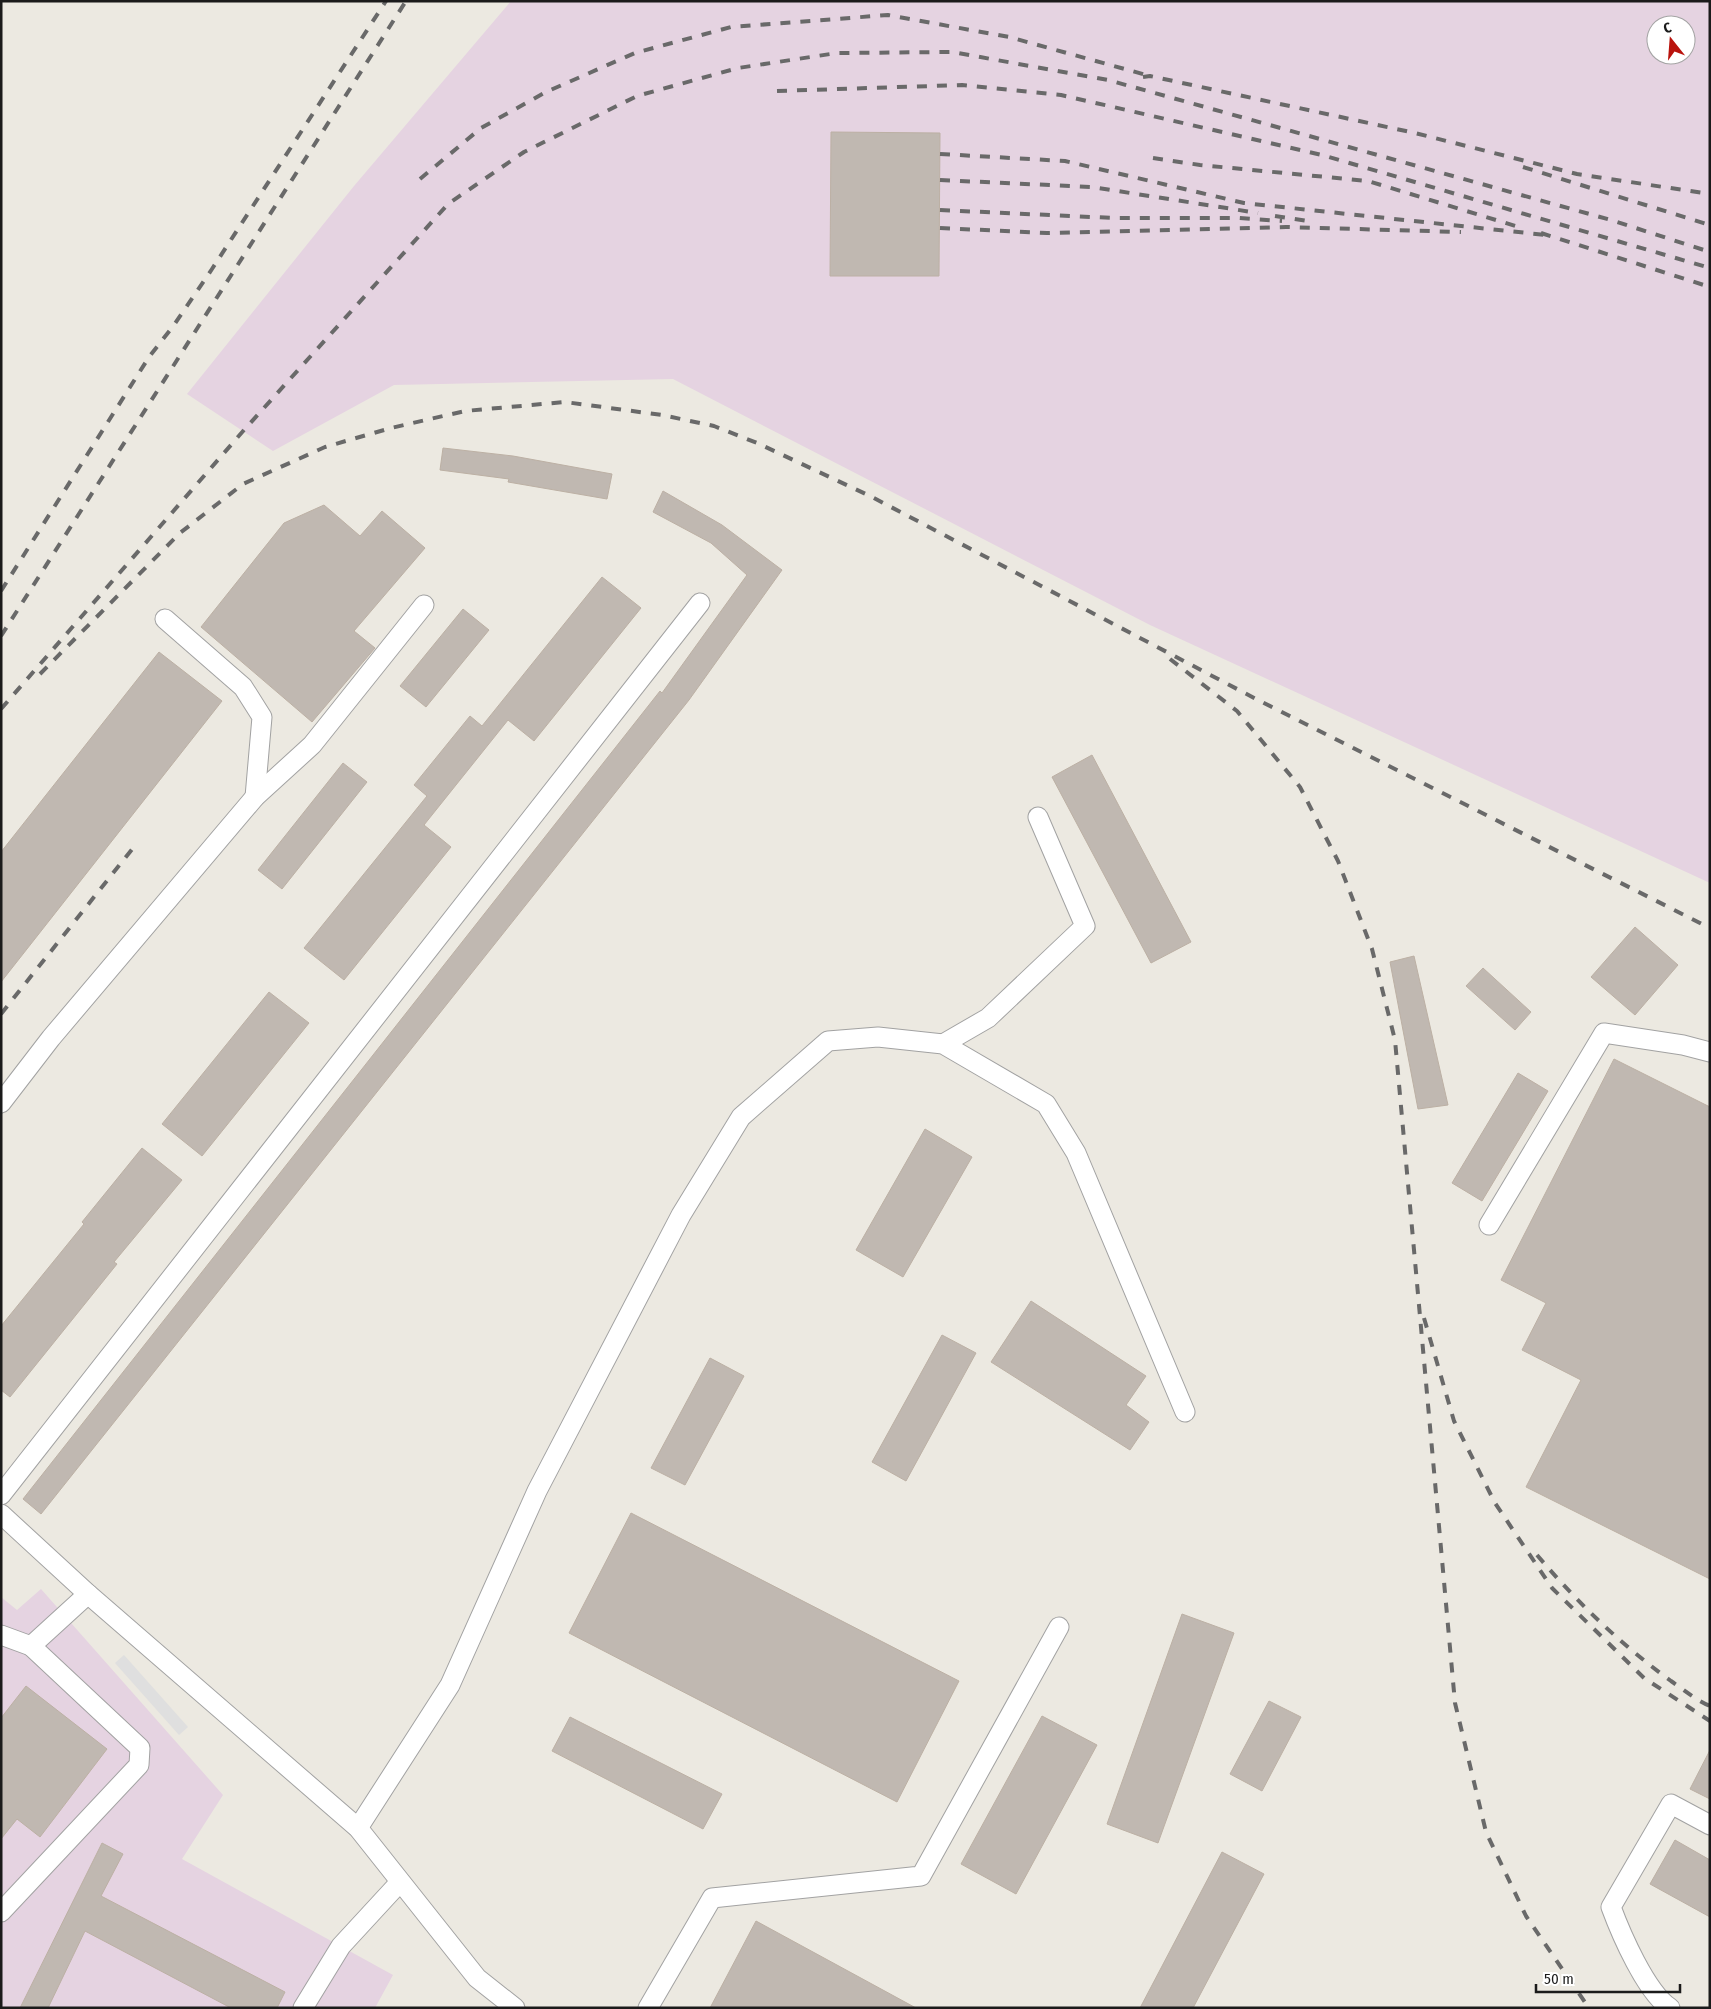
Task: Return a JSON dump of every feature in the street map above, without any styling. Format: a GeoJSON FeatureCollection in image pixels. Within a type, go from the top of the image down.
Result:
{"type":"FeatureCollection","features":[{"type":"Feature","properties":{"kind":"lane"},"geometry":{"type":"LineString","coordinates":[[1,1495],[700,603]]}},
{"type":"Feature","properties":{"kind":"lane"},"geometry":{"type":"LineString","coordinates":[[1,1104],[51,1038],[255,797],[312,744],[424,605]]}},
{"type":"Feature","properties":{"kind":"lane"},"geometry":{"type":"LineString","coordinates":[[165,618],[243,686],[262,717],[255,797]]}},
{"type":"Feature","properties":{"kind":"lane"},"geometry":{"type":"LineString","coordinates":[[943,1044],[988,1018],[1085,926],[1038,817]]}},
{"type":"Feature","properties":{"kind":"lane"},"geometry":{"type":"LineString","coordinates":[[1489,1224],[1604,1033],[1683,1045],[1710,1052]]}},
{"type":"Feature","properties":{"kind":"lane"},"geometry":{"type":"LineString","coordinates":[[358,1828],[450,1685],[542,1482],[681,1215],[741,1116],[828,1041],[878,1037],[943,1044],[1046,1104],[1076,1153],[1185,1412]]}},
{"type":"Feature","properties":{"kind":"lane"},"geometry":{"type":"LineString","coordinates":[[1,1514],[88,1594],[358,1828],[477,1978],[515,2008]]}},
{"type":"Feature","properties":{"kind":"lane"},"geometry":{"type":"LineString","coordinates":[[31,1646],[88,1594]]}},
{"type":"Feature","properties":{"kind":"lane"},"geometry":{"type":"LineString","coordinates":[[648,2008],[712,1898],[921,1876],[1059,1627]]}},
{"type":"Feature","properties":{"kind":"lane"},"geometry":{"type":"LineString","coordinates":[[1,1635],[31,1646],[140,1748],[139,1765],[1,1912]]}},
{"type":"Feature","properties":{"kind":"lane"},"geometry":{"type":"LineString","coordinates":[[1670,2008],[1663,2003],[1636,1962],[1611,1907],[1671,1804],[1710,1825]]}},
{"type":"Feature","properties":{"kind":"lane"},"geometry":{"type":"LineString","coordinates":[[303,2008],[341,1946],[400,1882]]}},
{"type":"Feature","properties":{"kind":"shaded area"},"geometry":{"type":"Polygon","coordinates":[[[511,1],[1710,1],[1710,883],[1150,625],[673,379],[394,385],[273,451],[187,394],[354,186],[511,1]]]}},
{"type":"Feature","properties":{"kind":"shaded area"},"geometry":{"type":"Polygon","coordinates":[[[41,1589],[223,1795],[182,1859],[393,1975],[375,2008],[1,2008],[1,1597],[17,1610],[41,1589]]]}},
{"type":"Feature","properties":{"kind":"shaded area"},"geometry":{"type":"Polygon","coordinates":[[[124,1655],[188,1727],[179,1735],[115,1663],[124,1655]]]}},
{"type":"Feature","properties":{"kind":"building"},"geometry":{"type":"Polygon","coordinates":[[[831,132],[940,133],[939,276],[830,276],[831,132]]]}},
{"type":"Feature","properties":{"kind":"building"},"geometry":{"type":"Polygon","coordinates":[[[443,448],[513,456],[612,474],[607,499],[508,482],[509,479],[440,470],[443,448]]]}},
{"type":"Feature","properties":{"kind":"building"},"geometry":{"type":"Polygon","coordinates":[[[663,491],[722,525],[782,570],[689,700],[41,1514],[23,1499],[660,691],[662,693],[747,575],[711,543],[653,512],[663,491]]]}},
{"type":"Feature","properties":{"kind":"building"},"geometry":{"type":"Polygon","coordinates":[[[324,505],[360,536],[382,511],[425,548],[354,631],[375,648],[312,722],[201,627],[284,523],[324,505]]]}},
{"type":"Feature","properties":{"kind":"building"},"geometry":{"type":"Polygon","coordinates":[[[602,577],[641,608],[534,741],[508,720],[424,825],[451,847],[344,980],[304,948],[427,796],[414,785],[470,716],[482,726],[602,577]]]}},
{"type":"Feature","properties":{"kind":"building"},"geometry":{"type":"Polygon","coordinates":[[[463,609],[489,630],[426,707],[400,686],[463,609]]]}},
{"type":"Feature","properties":{"kind":"building"},"geometry":{"type":"Polygon","coordinates":[[[159,652],[222,701],[1,982],[1,852],[159,652]]]}},
{"type":"Feature","properties":{"kind":"building"},"geometry":{"type":"Polygon","coordinates":[[[1092,755],[1191,942],[1151,963],[1052,777],[1092,755]]]}},
{"type":"Feature","properties":{"kind":"building"},"geometry":{"type":"Polygon","coordinates":[[[343,763],[367,782],[282,889],[258,870],[343,763]]]}},
{"type":"Feature","properties":{"kind":"building"},"geometry":{"type":"Polygon","coordinates":[[[1635,927],[1678,965],[1635,1015],[1591,977],[1635,927]]]}},
{"type":"Feature","properties":{"kind":"building"},"geometry":{"type":"Polygon","coordinates":[[[1414,956],[1448,1105],[1418,1109],[1390,962],[1414,956]]]}},
{"type":"Feature","properties":{"kind":"building"},"geometry":{"type":"Polygon","coordinates":[[[1483,968],[1531,1012],[1515,1030],[1466,986],[1483,968]]]}},
{"type":"Feature","properties":{"kind":"building"},"geometry":{"type":"Polygon","coordinates":[[[269,992],[309,1023],[202,1156],[162,1124],[269,992]]]}},
{"type":"Feature","properties":{"kind":"building"},"geometry":{"type":"Polygon","coordinates":[[[1614,1059],[1710,1107],[1710,1579],[1526,1487],[1581,1380],[1522,1350],[1546,1303],[1501,1280],[1614,1059]]]}},
{"type":"Feature","properties":{"kind":"building"},"geometry":{"type":"Polygon","coordinates":[[[1518,1073],[1548,1091],[1482,1201],[1452,1183],[1518,1073]]]}},
{"type":"Feature","properties":{"kind":"building"},"geometry":{"type":"Polygon","coordinates":[[[925,1129],[972,1157],[903,1277],[856,1250],[925,1129]]]}},
{"type":"Feature","properties":{"kind":"building"},"geometry":{"type":"Polygon","coordinates":[[[142,1148],[182,1180],[114,1262],[117,1264],[10,1397],[1,1390],[1,1326],[84,1224],[82,1222],[142,1148]]]}},
{"type":"Feature","properties":{"kind":"building"},"geometry":{"type":"Polygon","coordinates":[[[1031,1301],[1146,1376],[1126,1405],[1149,1422],[1130,1450],[991,1362],[1031,1301]]]}},
{"type":"Feature","properties":{"kind":"building"},"geometry":{"type":"Polygon","coordinates":[[[942,1335],[976,1353],[906,1481],[872,1462],[942,1335]]]}},
{"type":"Feature","properties":{"kind":"building"},"geometry":{"type":"Polygon","coordinates":[[[710,1358],[744,1376],[685,1485],[651,1468],[710,1358]]]}},
{"type":"Feature","properties":{"kind":"building"},"geometry":{"type":"Polygon","coordinates":[[[631,1513],[959,1681],[897,1802],[569,1633],[631,1513]]]}},
{"type":"Feature","properties":{"kind":"building"},"geometry":{"type":"Polygon","coordinates":[[[1182,1614],[1234,1633],[1158,1843],[1107,1824],[1182,1614]]]}},
{"type":"Feature","properties":{"kind":"building"},"geometry":{"type":"Polygon","coordinates":[[[26,1686],[107,1749],[40,1837],[17,1819],[1,1839],[1,1718],[26,1686]]]}},
{"type":"Feature","properties":{"kind":"building"},"geometry":{"type":"Polygon","coordinates":[[[1269,1701],[1301,1717],[1262,1791],[1230,1774],[1269,1701]]]}},
{"type":"Feature","properties":{"kind":"building"},"geometry":{"type":"Polygon","coordinates":[[[1042,1716],[1097,1745],[1016,1894],[961,1864],[1042,1716]]]}},
{"type":"Feature","properties":{"kind":"building"},"geometry":{"type":"Polygon","coordinates":[[[570,1717],[722,1794],[703,1829],[552,1751],[570,1717]]]}},
{"type":"Feature","properties":{"kind":"building"},"geometry":{"type":"Polygon","coordinates":[[[1710,1750],[1710,1799],[1690,1789],[1710,1750]]]}},
{"type":"Feature","properties":{"kind":"building"},"geometry":{"type":"Polygon","coordinates":[[[1675,1840],[1710,1860],[1710,1917],[1650,1884],[1675,1840]]]}},
{"type":"Feature","properties":{"kind":"building"},"geometry":{"type":"Polygon","coordinates":[[[102,1843],[123,1854],[101,1896],[285,1992],[277,2008],[231,2008],[85,1931],[48,2008],[20,2008],[102,1843]]]}},
{"type":"Feature","properties":{"kind":"building"},"geometry":{"type":"Polygon","coordinates":[[[1222,1852],[1264,1874],[1193,2008],[1140,2008],[1222,1852]]]}},
{"type":"Feature","properties":{"kind":"building"},"geometry":{"type":"Polygon","coordinates":[[[756,1921],[916,2008],[710,2008],[756,1921]]]}},
{"type":"Feature","properties":{"kind":"railway"},"geometry":{"type":"LineString","coordinates":[[1,591],[149,357],[174,325],[212,269],[386,1]]}},
{"type":"Feature","properties":{"kind":"railway"},"geometry":{"type":"LineString","coordinates":[[1,636],[406,1]]}},
{"type":"Feature","properties":{"kind":"railway"},"geometry":{"type":"LineString","coordinates":[[420,179],[481,128],[546,92],[635,53],[731,27],[888,15],[1009,37],[1150,76]]}},
{"type":"Feature","properties":{"kind":"railway"},"geometry":{"type":"LineString","coordinates":[[1,709],[244,430],[448,204],[524,152],[637,96],[738,68],[837,53],[952,52],[1108,80],[1611,220],[1710,252]]}},
{"type":"Feature","properties":{"kind":"railway"},"geometry":{"type":"LineString","coordinates":[[1143,77],[1150,76],[1415,133],[1577,174],[1710,194]]}},
{"type":"Feature","properties":{"kind":"railway"},"geometry":{"type":"LineString","coordinates":[[777,91],[962,85],[1061,95],[1322,155],[1710,268]]}},
{"type":"Feature","properties":{"kind":"railway"},"geometry":{"type":"LineString","coordinates":[[940,154],[1065,161],[1244,203],[1546,235]]}},
{"type":"Feature","properties":{"kind":"railway"},"geometry":{"type":"LineString","coordinates":[[1153,158],[1200,165],[1368,181],[1519,227]]}},
{"type":"Feature","properties":{"kind":"railway"},"geometry":{"type":"LineString","coordinates":[[1523,167],[1710,225]]}},
{"type":"Feature","properties":{"kind":"railway"},"geometry":{"type":"LineString","coordinates":[[940,180],[1092,187],[1258,213]]}},
{"type":"Feature","properties":{"kind":"railway"},"geometry":{"type":"LineString","coordinates":[[940,210],[1114,218],[1239,218],[1282,221]]}},
{"type":"Feature","properties":{"kind":"railway"},"geometry":{"type":"LineString","coordinates":[[1275,216],[1314,222]]}},
{"type":"Feature","properties":{"kind":"railway"},"geometry":{"type":"LineString","coordinates":[[940,228],[1047,233],[1286,227],[1461,232]]}},
{"type":"Feature","properties":{"kind":"railway"},"geometry":{"type":"LineString","coordinates":[[1541,233],[1710,287]]}},
{"type":"Feature","properties":{"kind":"railway"},"geometry":{"type":"LineString","coordinates":[[40,674],[180,533],[243,484],[325,447],[391,428],[465,411],[565,402],[662,415],[714,426],[757,443],[870,496],[1258,700],[1710,928]]}},
{"type":"Feature","properties":{"kind":"railway"},"geometry":{"type":"LineString","coordinates":[[1170,659],[1237,711],[1300,787],[1338,861],[1372,949],[1395,1040],[1455,1703],[1486,1832],[1526,1916],[1589,2008]]}},
{"type":"Feature","properties":{"kind":"railway"},"geometry":{"type":"LineString","coordinates":[[1,1014],[133,848]]}},
{"type":"Feature","properties":{"kind":"railway"},"geometry":{"type":"LineString","coordinates":[[1424,1318],[1454,1421],[1495,1503],[1552,1588],[1644,1678],[1710,1721]]}},
{"type":"Feature","properties":{"kind":"railway"},"geometry":{"type":"LineString","coordinates":[[1537,1555],[1584,1606],[1634,1652],[1671,1681],[1710,1706]]}}]}
